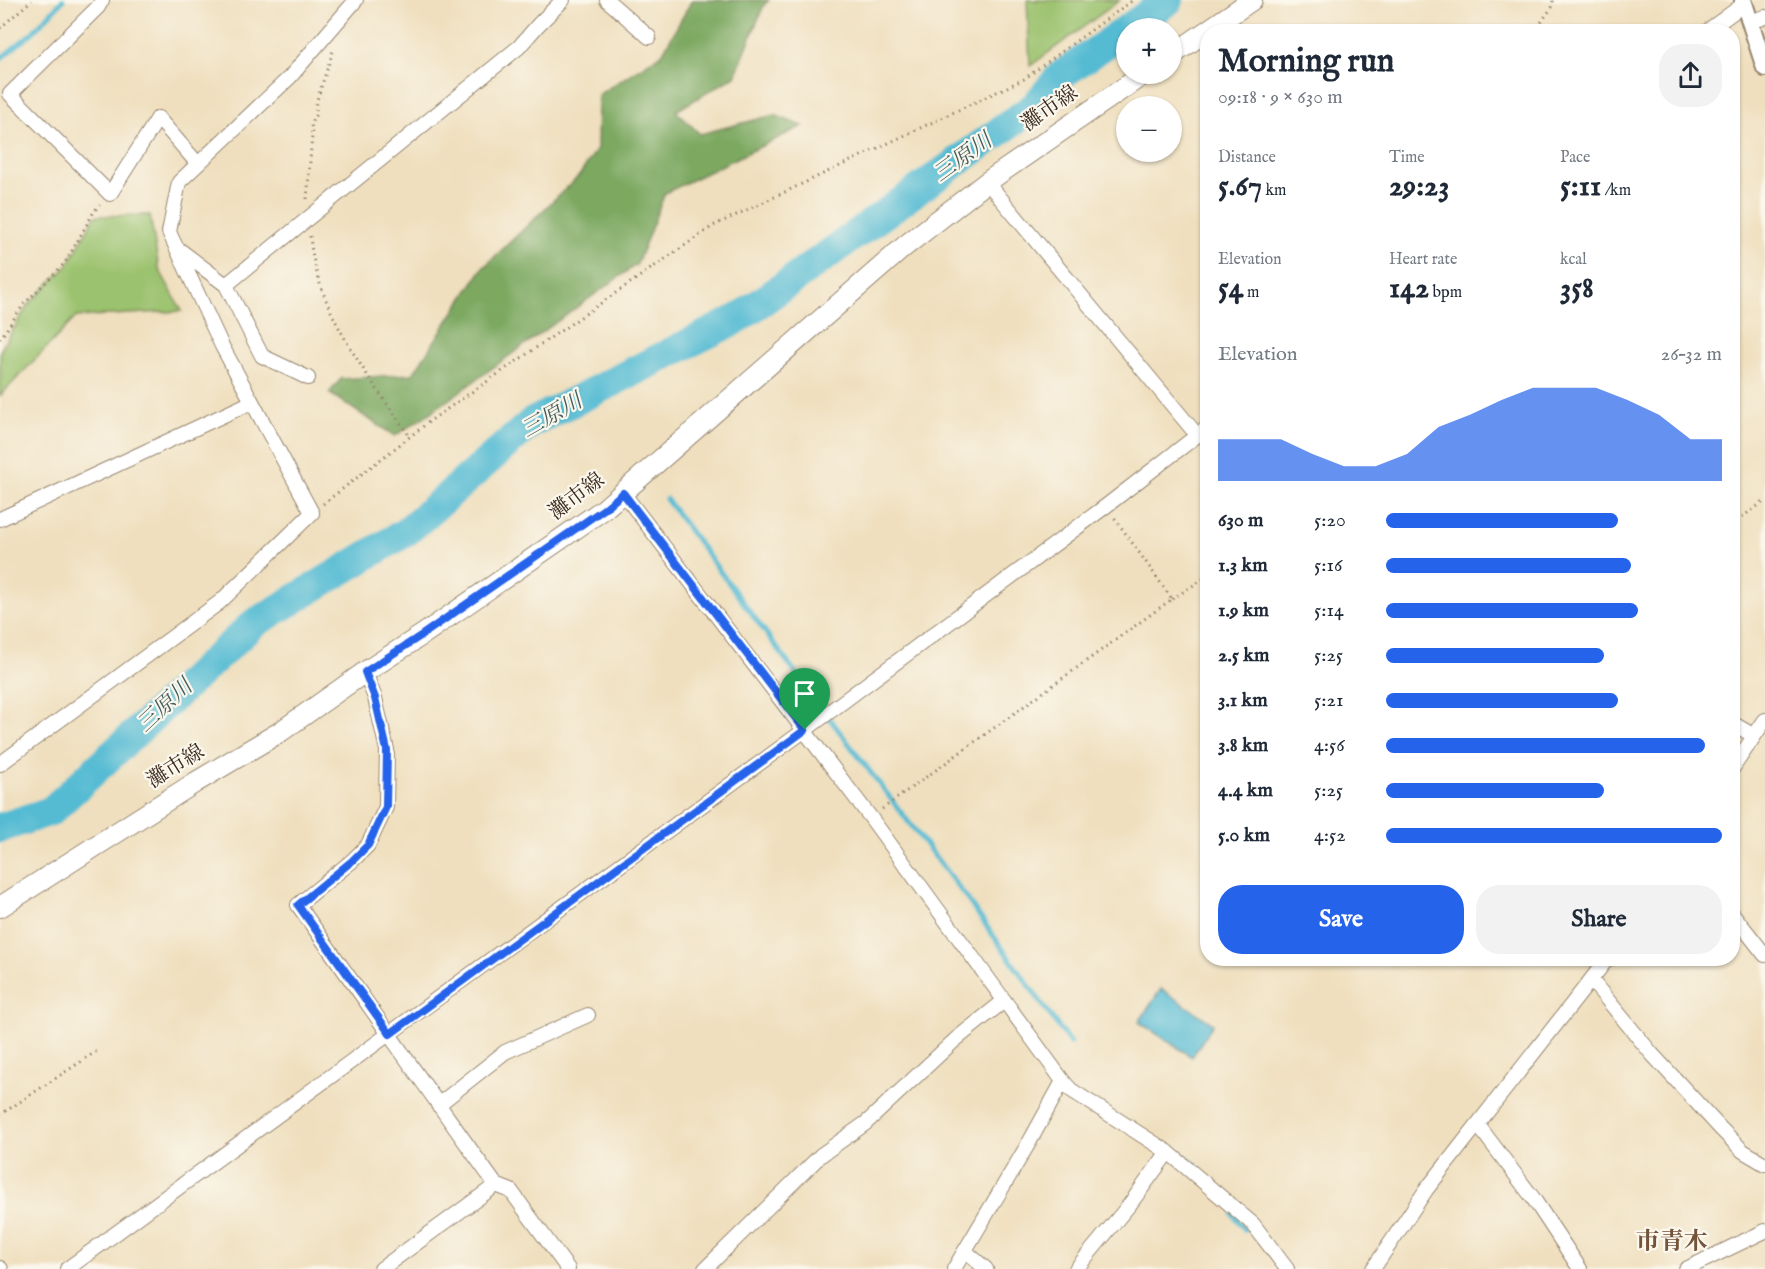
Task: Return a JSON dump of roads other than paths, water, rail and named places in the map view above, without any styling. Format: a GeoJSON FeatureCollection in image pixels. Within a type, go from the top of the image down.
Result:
{"type":"FeatureCollection","features":[{"type":"Feature","properties":{"kind":"main road"},"geometry":{"type":"LineString","coordinates":[[1217,24],[1252,0]]}},
{"type":"Feature","properties":{"kind":"main road"},"geometry":{"type":"LineString","coordinates":[[1182,48],[1200,36]]}},
{"type":"Feature","properties":{"kind":"main road","name":"灘市線"},"geometry":{"type":"LineString","coordinates":[[0,907],[196,782],[280,732],[604,509],[905,246],[987,182],[1129,84]]}},
{"type":"Feature","properties":{"kind":"street"},"geometry":{"type":"LineString","coordinates":[[102,0],[98,7],[10,94],[110,194],[158,118],[198,164]]}},
{"type":"Feature","properties":{"kind":"street"},"geometry":{"type":"LineString","coordinates":[[0,764],[220,602],[312,513],[222,346],[169,231],[179,182],[291,77],[356,0]]}},
{"type":"Feature","properties":{"kind":"street"},"geometry":{"type":"LineString","coordinates":[[226,285],[519,47],[563,0]]}},
{"type":"Feature","properties":{"kind":"street"},"geometry":{"type":"LineString","coordinates":[[607,0],[649,37]]}},
{"type":"Feature","properties":{"kind":"street"},"geometry":{"type":"LineString","coordinates":[[1716,24],[1744,2],[1758,20],[1765,68]]}},
{"type":"Feature","properties":{"kind":"street"},"geometry":{"type":"LineString","coordinates":[[987,182],[1200,429]]}},
{"type":"Feature","properties":{"kind":"street"},"geometry":{"type":"LineString","coordinates":[[176,247],[226,285],[262,356],[308,378]]}},
{"type":"Feature","properties":{"kind":"street"},"geometry":{"type":"LineString","coordinates":[[0,519],[252,402]]}},
{"type":"Feature","properties":{"kind":"street"},"geometry":{"type":"LineString","coordinates":[[67,1269],[805,730],[1106,506],[1200,433]]}},
{"type":"Feature","properties":{"kind":"street"},"geometry":{"type":"LineString","coordinates":[[623,493],[871,818],[1063,1082],[1071,1090],[1168,1152],[1253,1224],[1287,1269]]}},
{"type":"Feature","properties":{"kind":"street"},"geometry":{"type":"LineString","coordinates":[[365,672],[375,698],[387,750],[386,807],[368,845],[298,905],[496,1185],[511,1191],[568,1269]]}},
{"type":"Feature","properties":{"kind":"street"},"geometry":{"type":"LineString","coordinates":[[1740,757],[1765,720]]}},
{"type":"Feature","properties":{"kind":"street"},"geometry":{"type":"LineString","coordinates":[[1740,728],[1754,736]]}},
{"type":"Feature","properties":{"kind":"street"},"geometry":{"type":"LineString","coordinates":[[1740,923],[1765,955]]}},
{"type":"Feature","properties":{"kind":"street"},"geometry":{"type":"LineString","coordinates":[[1373,1269],[1426,1190],[1602,966]]}},
{"type":"Feature","properties":{"kind":"street"},"geometry":{"type":"LineString","coordinates":[[1592,981],[1652,1054],[1721,1129],[1743,1151],[1765,1164]]}},
{"type":"Feature","properties":{"kind":"street"},"geometry":{"type":"LineString","coordinates":[[705,1269],[821,1155],[866,1123],[955,1040],[1004,1001]]}},
{"type":"Feature","properties":{"kind":"street"},"geometry":{"type":"LineString","coordinates":[[438,1105],[505,1052],[588,1015]]}},
{"type":"Feature","properties":{"kind":"street"},"geometry":{"type":"LineString","coordinates":[[954,1269],[1063,1082]]}},
{"type":"Feature","properties":{"kind":"street"},"geometry":{"type":"LineString","coordinates":[[1478,1125],[1533,1198],[1580,1269]]}},
{"type":"Feature","properties":{"kind":"street"},"geometry":{"type":"LineString","coordinates":[[1076,1269],[1130,1204],[1168,1152]]}},
{"type":"Feature","properties":{"kind":"street"},"geometry":{"type":"LineString","coordinates":[[381,1269],[496,1185]]}},
{"type":"Feature","properties":{"kind":"street"},"geometry":{"type":"LineString","coordinates":[[1686,1269],[1765,1231]]}},
{"type":"Feature","properties":{"kind":"street"},"geometry":{"type":"LineString","coordinates":[[965,1251],[986,1269]]}},
{"type":"Feature","properties":{"kind":"water"},"geometry":{"type":"Polygon","coordinates":[[[1161,989],[1213,1024],[1192,1057],[1139,1022],[1161,989]]]}},
{"type":"Feature","properties":{"kind":"waterway"},"geometry":{"type":"LineString","coordinates":[[0,59],[32,33],[63,0]]}},
{"type":"Feature","properties":{"kind":"waterway","name":"三原川"},"geometry":{"type":"LineString","coordinates":[[1143,18],[1169,0]]}},
{"type":"Feature","properties":{"kind":"waterway","name":"三原川"},"geometry":{"type":"LineString","coordinates":[[0,828],[51,811],[253,624],[406,532],[531,423],[739,318],[1035,106],[1061,75],[1116,37]]}},
{"type":"Feature","properties":{"kind":"waterway"},"geometry":{"type":"LineString","coordinates":[[666,499],[965,896],[1070,1043]]}},
{"type":"Feature","properties":{"kind":"waterway"},"geometry":{"type":"LineString","coordinates":[[1180,1154],[1200,1171]]}},
{"type":"Feature","properties":{"kind":"waterway"},"geometry":{"type":"LineString","coordinates":[[1233,1214],[1245,1230]]}},
{"type":"Feature","properties":{"kind":"district","name":"市青木"},"geometry":{"type":"Point","coordinates":[1672,1242]}}]}
